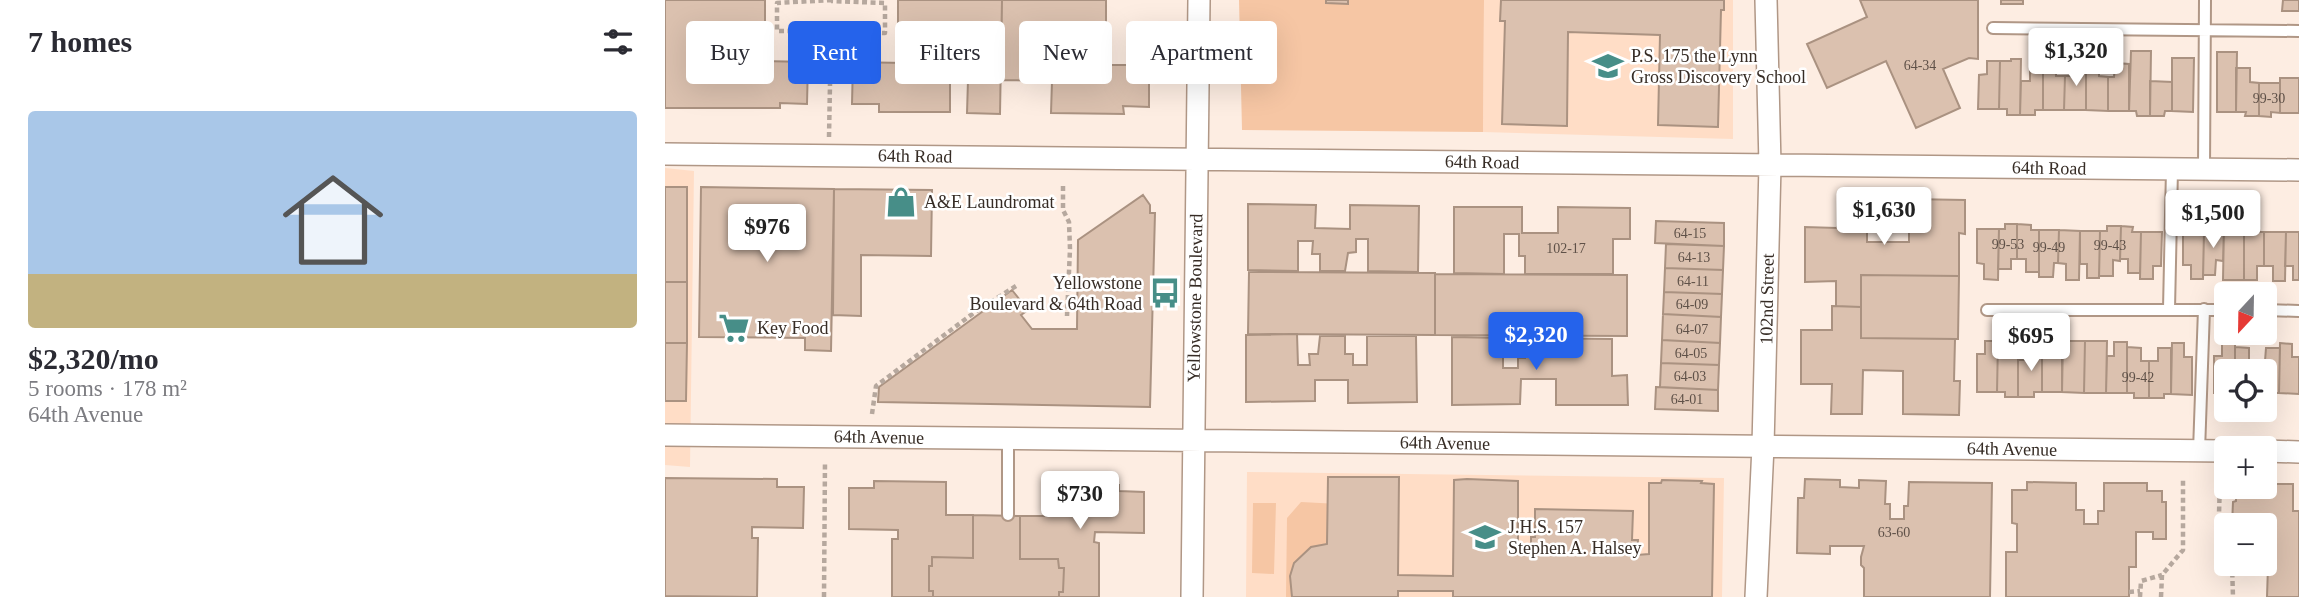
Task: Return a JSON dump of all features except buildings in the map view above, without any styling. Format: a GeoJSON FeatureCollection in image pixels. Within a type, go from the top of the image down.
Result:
{"type":"FeatureCollection","features":[{"type":"Feature","properties":{"kind":"street","name":"Yellowstone Boulevard"},"geometry":{"type":"LineString","coordinates":[[1192,597],[1199,0]]}},
{"type":"Feature","properties":{"kind":"street","name":"102nd Street"},"geometry":{"type":"LineString","coordinates":[[1756,597],[1763,446],[1770,165],[1766,0]]}},
{"type":"Feature","properties":{"kind":"street","name":"64th Road"},"geometry":{"type":"LineString","coordinates":[[665,154],[2299,170]]}},
{"type":"Feature","properties":{"kind":"street","name":"64th Avenue"},"geometry":{"type":"LineString","coordinates":[[665,435],[2214,451]]}},
{"type":"Feature","properties":{"kind":"street"},"geometry":{"type":"LineString","coordinates":[[2277,451],[2299,452]]}},
{"type":"Feature","properties":{"kind":"lane"},"geometry":{"type":"LineString","coordinates":[[2204,0],[2204,169]]}},
{"type":"Feature","properties":{"kind":"lane"},"geometry":{"type":"LineString","coordinates":[[1993,28],[2299,31]]}},
{"type":"Feature","properties":{"kind":"lane"},"geometry":{"type":"LineString","coordinates":[[2169,309],[2172,169]]}},
{"type":"Feature","properties":{"kind":"lane"},"geometry":{"type":"LineString","coordinates":[[2199,451],[2204,309]]}},
{"type":"Feature","properties":{"kind":"lane"},"geometry":{"type":"LineString","coordinates":[[1987,310],[2214,309]]}},
{"type":"Feature","properties":{"kind":"lane"},"geometry":{"type":"LineString","coordinates":[[2277,310],[2299,311]]}},
{"type":"Feature","properties":{"kind":"lane"},"geometry":{"type":"LineString","coordinates":[[1008,438],[1008,515]]}},
{"type":"Feature","properties":{"kind":"path"},"geometry":{"type":"LineString","coordinates":[[788,31],[777,31],[777,3],[831,0],[885,3],[885,33],[881,33]]}},
{"type":"Feature","properties":{"kind":"path"},"geometry":{"type":"LineString","coordinates":[[828,155],[830,84]]}},
{"type":"Feature","properties":{"kind":"path"},"geometry":{"type":"LineString","coordinates":[[1063,186],[1063,210],[1069,222],[1070,249],[1067,316]]}},
{"type":"Feature","properties":{"kind":"path"},"geometry":{"type":"LineString","coordinates":[[872,414],[876,386],[975,312],[1016,286]]}},
{"type":"Feature","properties":{"kind":"path"},"geometry":{"type":"LineString","coordinates":[[824,597],[825,461]]}},
{"type":"Feature","properties":{"kind":"path"},"geometry":{"type":"LineString","coordinates":[[2129,592],[2140,594],[2141,581],[2162,575],[2183,550],[2183,480]]}},
{"type":"Feature","properties":{"kind":"path"},"geometry":{"type":"LineString","coordinates":[[2161,597],[2162,575]]}},
{"type":"Feature","properties":{"kind":"path"},"geometry":{"type":"LineString","coordinates":[[2232,576],[2233,597]]}},
{"type":"Feature","properties":{"kind":"shaded area"},"geometry":{"type":"Polygon","coordinates":[[[1239,0],[1484,0],[1483,132],[1242,130],[1241,84],[1277,84],[1277,21],[1239,21],[1239,0]]]}},
{"type":"Feature","properties":{"kind":"shaded area","name":"P.S. 175 the Lynn Gross Discovery School"},"geometry":{"type":"Polygon","coordinates":[[[1484,0],[1733,0],[1733,139],[1483,132],[1484,0]]]}},
{"type":"Feature","properties":{"kind":"shaded area"},"geometry":{"type":"Polygon","coordinates":[[[665,168],[694,171],[690,467],[665,465],[665,168]]]}},
{"type":"Feature","properties":{"kind":"shaded area","name":"J.H.S. 157 Stephen A. Halsey"},"geometry":{"type":"Polygon","coordinates":[[[1247,472],[1724,478],[1722,597],[1246,597],[1247,472]]]}},
{"type":"Feature","properties":{"kind":"shaded area"},"geometry":{"type":"Polygon","coordinates":[[[1301,502],[1339,504],[1345,597],[1286,597],[1287,518],[1301,502]]]}},
{"type":"Feature","properties":{"kind":"shaded area"},"geometry":{"type":"Polygon","coordinates":[[[1253,503],[1276,503],[1274,574],[1252,573],[1253,503]]]}},
{"type":"Feature","properties":{"kind":"place","name":"P.S. 175 the Lynn Gross Discovery School"},"geometry":{"type":"Point","coordinates":[1608,66]}},
{"type":"Feature","properties":{"kind":"place","name":"A&E Laundromat"},"geometry":{"type":"Point","coordinates":[901,202]}},
{"type":"Feature","properties":{"kind":"place","name":"Yellowstone Boulevard & 64th Road"},"geometry":{"type":"Point","coordinates":[1165,293]}},
{"type":"Feature","properties":{"kind":"place","name":"Key Food"},"geometry":{"type":"Point","coordinates":[734,328]}},
{"type":"Feature","properties":{"kind":"place","name":"J.H.S. 157 Stephen A. Halsey"},"geometry":{"type":"Point","coordinates":[1485,537]}}]}
